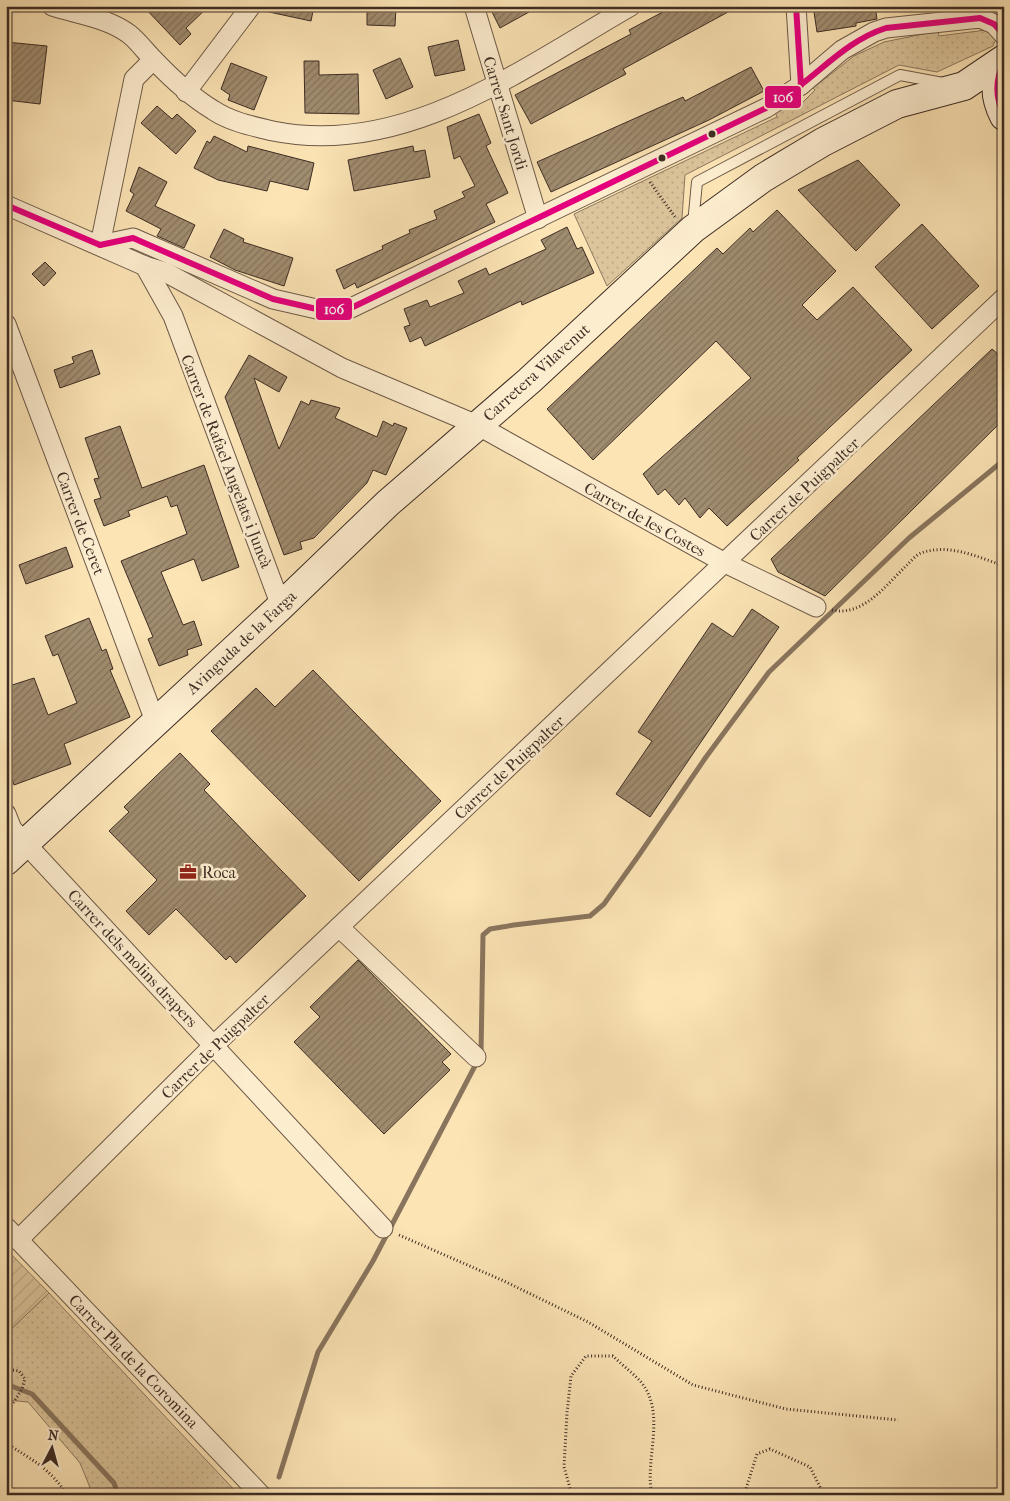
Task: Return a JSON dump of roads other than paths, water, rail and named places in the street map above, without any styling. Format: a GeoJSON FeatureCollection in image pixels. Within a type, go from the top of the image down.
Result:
{"type":"FeatureCollection","features":[{"type":"Feature","properties":{"kind":"street"},"geometry":{"type":"LineString","coordinates":[[52,6],[114,25],[130,35],[186,92],[232,120],[293,135],[339,137],[376,132],[412,123],[496,84],[631,6]]}},
{"type":"Feature","properties":{"kind":"street"},"geometry":{"type":"LineString","coordinates":[[107,6],[114,25]]}},
{"type":"Feature","properties":{"kind":"street"},"geometry":{"type":"LineString","coordinates":[[186,92],[251,6]]}},
{"type":"Feature","properties":{"kind":"street","name":"Carrer Sant Jordi"},"geometry":{"type":"LineString","coordinates":[[474,6],[538,219]]}},
{"type":"Feature","properties":{"kind":"street"},"geometry":{"type":"LineString","coordinates":[[796,6],[801,85]]}},
{"type":"Feature","properties":{"kind":"street"},"geometry":{"type":"LineString","coordinates":[[153,60],[134,79],[100,245],[133,238],[273,299],[321,310],[351,308],[766,108],[801,85],[842,50],[874,32],[886,28],[980,18],[994,24],[1004,35]]}},
{"type":"Feature","properties":{"kind":"street"},"geometry":{"type":"LineString","coordinates":[[958,88],[978,79],[1004,60]]}},
{"type":"Feature","properties":{"kind":"street"},"geometry":{"type":"LineString","coordinates":[[1004,60],[998,74],[996,92],[1004,116]]}},
{"type":"Feature","properties":{"kind":"street"},"geometry":{"type":"LineString","coordinates":[[958,88],[1004,116]]}},
{"type":"Feature","properties":{"kind":"street","name":"Carretera Vilavenut"},"geometry":{"type":"LineString","coordinates":[[8,212],[100,245],[145,266],[165,272],[263,327],[298,342],[342,368],[477,425],[529,381],[690,232],[763,178],[831,138],[897,104],[932,93],[958,88]]}},
{"type":"Feature","properties":{"kind":"street","name":"Carrer de Rafael Angelats i Juncà"},"geometry":{"type":"LineString","coordinates":[[145,266],[172,316],[281,606]]}},
{"type":"Feature","properties":{"kind":"street"},"geometry":{"type":"LineString","coordinates":[[172,316],[180,300],[187,295],[205,294]]}},
{"type":"Feature","properties":{"kind":"street","name":"Carrer de Puigpalter"},"geometry":{"type":"LineString","coordinates":[[12,1233],[340,928],[1004,298]]}},
{"type":"Feature","properties":{"kind":"street","name":"Carrer de Ceret"},"geometry":{"type":"LineString","coordinates":[[8,332],[155,721]]}},
{"type":"Feature","properties":{"kind":"street","name":"Carrer de les Costes"},"geometry":{"type":"LineString","coordinates":[[477,425],[725,563],[816,607]]}},
{"type":"Feature","properties":{"kind":"street","name":"Avinguda de la Farga"},"geometry":{"type":"LineString","coordinates":[[6,861],[281,606],[388,503],[477,425]]}},
{"type":"Feature","properties":{"kind":"street","name":"Carrer dels molins drapers"},"geometry":{"type":"LineString","coordinates":[[6,814],[12,829],[383,1228]]}},
{"type":"Feature","properties":{"kind":"street"},"geometry":{"type":"LineString","coordinates":[[340,928],[476,1056]]}},
{"type":"Feature","properties":{"kind":"street","name":"Carrer Pla de la Coromina"},"geometry":{"type":"LineString","coordinates":[[12,1233],[261,1495]]}},
{"type":"Feature","properties":{"kind":"lane"},"geometry":{"type":"LineString","coordinates":[[690,232],[697,182],[900,74],[958,88]]}},
{"type":"Feature","properties":{"kind":"waterway"},"geometry":{"type":"LineString","coordinates":[[481,1055],[483,935],[490,929],[590,916],[604,904],[706,757],[769,672],[909,538],[1004,460]]}},
{"type":"Feature","properties":{"kind":"waterway"},"geometry":{"type":"LineString","coordinates":[[279,1477],[318,1352],[373,1261],[477,1062]]}},
{"type":"Feature","properties":{"kind":"waterway"},"geometry":{"type":"LineString","coordinates":[[6,1384],[32,1394],[114,1483],[118,1495]]}},
{"type":"Feature","properties":{"kind":"place","name":"Roca"},"geometry":{"type":"Point","coordinates":[188,872]}}]}
